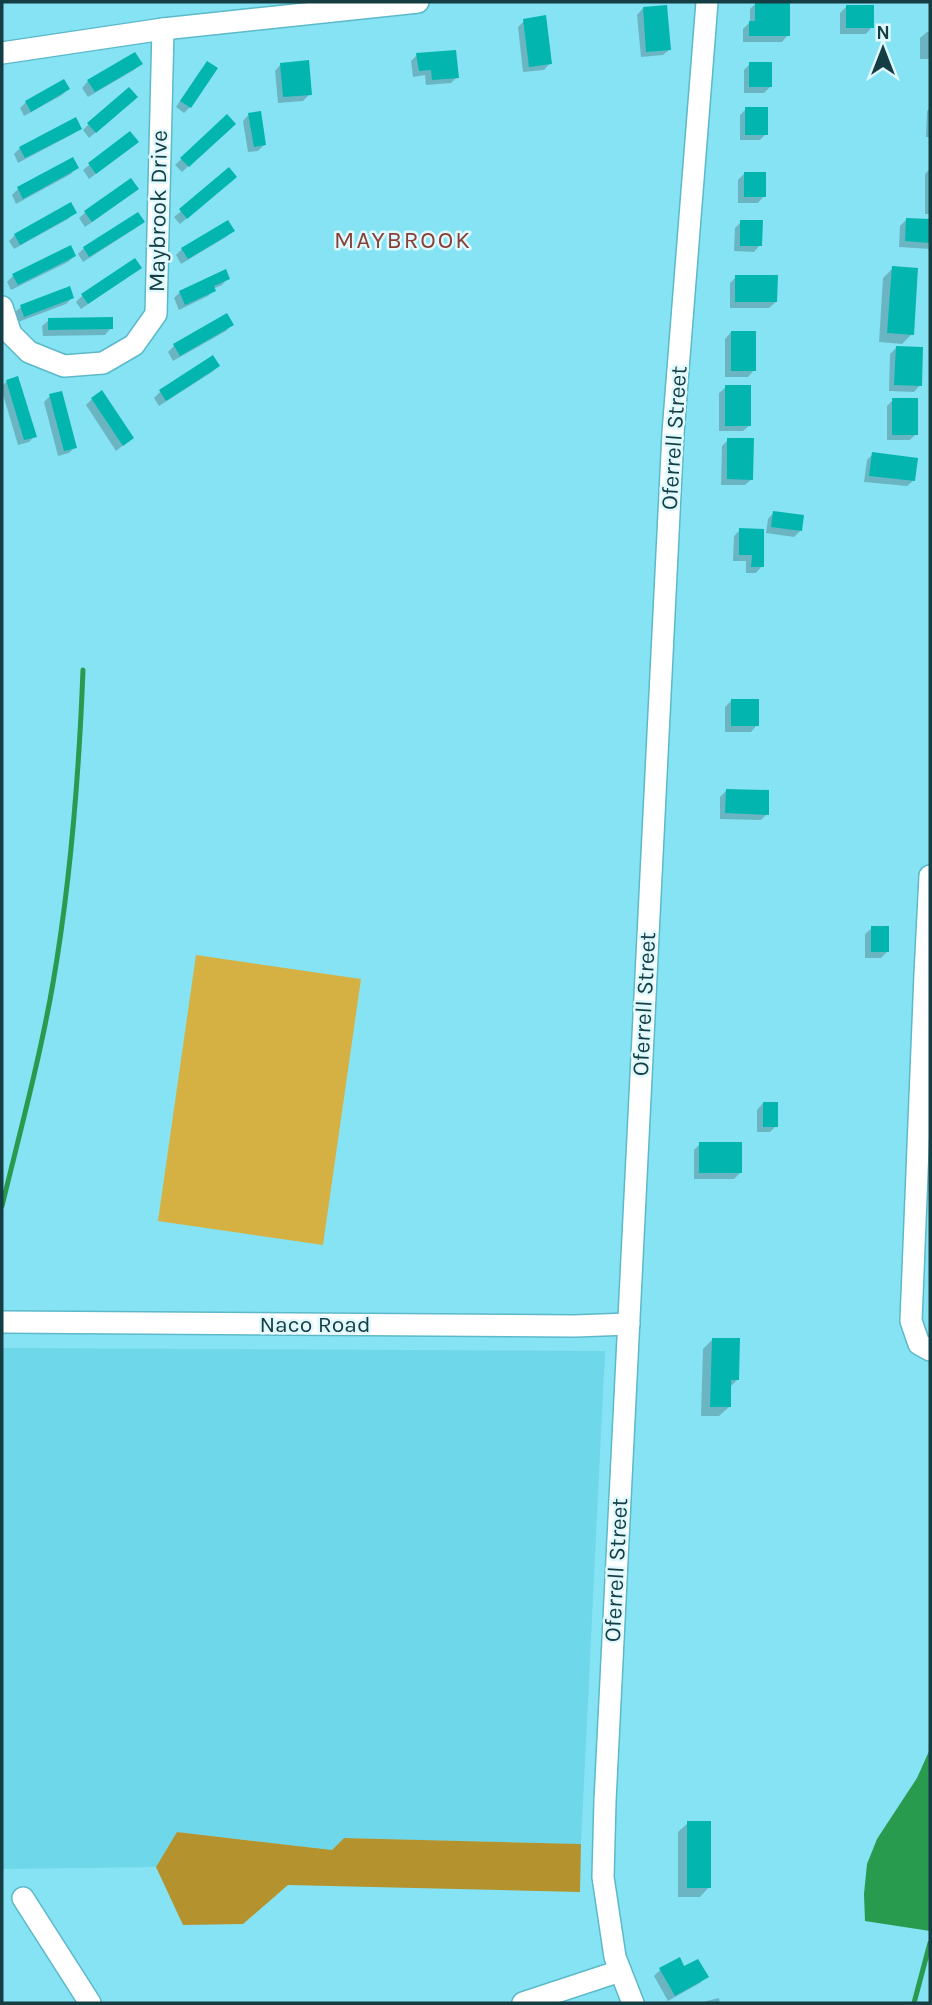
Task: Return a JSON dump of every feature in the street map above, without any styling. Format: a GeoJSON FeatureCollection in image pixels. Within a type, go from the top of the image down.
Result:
{"type":"FeatureCollection","features":[{"type":"Feature","properties":{"kind":"street"},"geometry":{"type":"LineString","coordinates":[[2,53],[163,29],[418,2]]}},
{"type":"Feature","properties":{"kind":"street","name":"Oferrell Street"},"geometry":{"type":"LineString","coordinates":[[633,2003],[615,1957],[603,1877],[605,1801],[673,433],[706,2]]}},
{"type":"Feature","properties":{"kind":"street","name":"Maybrook Drive"},"geometry":{"type":"LineString","coordinates":[[2,307],[10,334],[29,352],[64,366],[103,363],[134,345],[156,314],[163,29]]}},
{"type":"Feature","properties":{"kind":"street"},"geometry":{"type":"LineString","coordinates":[[930,876],[911,1321],[919,1344],[930,1350]]}},
{"type":"Feature","properties":{"kind":"street","name":"Naco Road"},"geometry":{"type":"LineString","coordinates":[[2,1322],[575,1326],[629,1324]]}},
{"type":"Feature","properties":{"kind":"street"},"geometry":{"type":"LineString","coordinates":[[23,1898],[90,2003]]}},
{"type":"Feature","properties":{"kind":"street"},"geometry":{"type":"LineString","coordinates":[[523,2003],[620,1971]]}},
{"type":"Feature","properties":{"kind":"shaded area"},"geometry":{"type":"Polygon","coordinates":[[[196,955],[361,979],[323,1245],[158,1221],[196,955]]]}},
{"type":"Feature","properties":{"kind":"shaded area"},"geometry":{"type":"Polygon","coordinates":[[[2,1348],[605,1351],[581,1844],[344,1838],[332,1850],[178,1832],[156,1867],[2,1869],[2,1348]]]}},
{"type":"Feature","properties":{"kind":"shaded area"},"geometry":{"type":"Polygon","coordinates":[[[930,1749],[930,1931],[865,1921],[867,1864],[877,1839],[917,1778],[930,1749]]]}},
{"type":"Feature","properties":{"kind":"shaded area"},"geometry":{"type":"Polygon","coordinates":[[[177,1832],[332,1850],[344,1838],[581,1844],[580,1892],[288,1885],[243,1924],[183,1925],[156,1867],[177,1832]]]}},
{"type":"Feature","properties":{"kind":"building"},"geometry":{"type":"Polygon","coordinates":[[[755,2],[790,2],[790,36],[749,36],[749,21],[755,21],[755,2]]]}},
{"type":"Feature","properties":{"kind":"building"},"geometry":{"type":"Polygon","coordinates":[[[667,5],[671,50],[646,52],[643,7],[667,5]]]}},
{"type":"Feature","properties":{"kind":"building"},"geometry":{"type":"Polygon","coordinates":[[[846,5],[874,5],[874,28],[846,28],[846,5]]]}},
{"type":"Feature","properties":{"kind":"building"},"geometry":{"type":"Polygon","coordinates":[[[546,15],[552,64],[529,67],[523,19],[546,15]]]}},
{"type":"Feature","properties":{"kind":"building"},"geometry":{"type":"Polygon","coordinates":[[[456,50],[459,78],[432,80],[431,70],[419,71],[416,53],[456,50]]]}},
{"type":"Feature","properties":{"kind":"building"},"geometry":{"type":"Polygon","coordinates":[[[135,52],[143,64],[95,92],[87,80],[135,52]]]}},
{"type":"Feature","properties":{"kind":"building"},"geometry":{"type":"Polygon","coordinates":[[[309,60],[312,95],[283,97],[280,63],[309,60]]]}},
{"type":"Feature","properties":{"kind":"building"},"geometry":{"type":"Polygon","coordinates":[[[207,61],[218,68],[191,108],[180,101],[207,61]]]}},
{"type":"Feature","properties":{"kind":"building"},"geometry":{"type":"Polygon","coordinates":[[[749,62],[772,62],[772,87],[749,87],[749,62]]]}},
{"type":"Feature","properties":{"kind":"building"},"geometry":{"type":"Polygon","coordinates":[[[64,79],[70,89],[31,112],[25,101],[64,79]]]}},
{"type":"Feature","properties":{"kind":"building"},"geometry":{"type":"Polygon","coordinates":[[[129,87],[138,97],[96,133],[87,123],[129,87]]]}},
{"type":"Feature","properties":{"kind":"building"},"geometry":{"type":"Polygon","coordinates":[[[745,107],[768,107],[768,135],[745,135],[745,107]]]}},
{"type":"Feature","properties":{"kind":"building"},"geometry":{"type":"Polygon","coordinates":[[[261,111],[266,145],[254,147],[248,113],[261,111]]]}},
{"type":"Feature","properties":{"kind":"building"},"geometry":{"type":"Polygon","coordinates":[[[227,114],[236,124],[189,167],[180,158],[227,114]]]}},
{"type":"Feature","properties":{"kind":"building"},"geometry":{"type":"Polygon","coordinates":[[[76,117],[82,129],[25,158],[19,147],[76,117]]]}},
{"type":"Feature","properties":{"kind":"building"},"geometry":{"type":"Polygon","coordinates":[[[130,131],[139,142],[96,174],[88,163],[130,131]]]}},
{"type":"Feature","properties":{"kind":"building"},"geometry":{"type":"Polygon","coordinates":[[[73,157],[79,168],[23,199],[17,187],[73,157]]]}},
{"type":"Feature","properties":{"kind":"building"},"geometry":{"type":"Polygon","coordinates":[[[229,167],[237,177],[187,219],[179,209],[229,167]]]}},
{"type":"Feature","properties":{"kind":"building"},"geometry":{"type":"Polygon","coordinates":[[[744,172],[766,172],[766,197],[744,197],[744,172]]]}},
{"type":"Feature","properties":{"kind":"building"},"geometry":{"type":"Polygon","coordinates":[[[131,178],[139,189],[92,222],[84,211],[131,178]]]}},
{"type":"Feature","properties":{"kind":"building"},"geometry":{"type":"Polygon","coordinates":[[[71,202],[77,213],[20,245],[14,234],[71,202]]]}},
{"type":"Feature","properties":{"kind":"building"},"geometry":{"type":"Polygon","coordinates":[[[138,212],[145,222],[89,257],[83,247],[138,212]]]}},
{"type":"Feature","properties":{"kind":"building"},"geometry":{"type":"Polygon","coordinates":[[[906,218],[930,219],[930,243],[905,241],[906,218]]]}},
{"type":"Feature","properties":{"kind":"building"},"geometry":{"type":"Polygon","coordinates":[[[228,220],[235,231],[188,259],[181,248],[228,220]]]}},
{"type":"Feature","properties":{"kind":"building"},"geometry":{"type":"Polygon","coordinates":[[[740,220],[763,220],[762,246],[740,246],[740,220]]]}},
{"type":"Feature","properties":{"kind":"building"},"geometry":{"type":"Polygon","coordinates":[[[71,245],[76,256],[18,285],[12,274],[71,245]]]}},
{"type":"Feature","properties":{"kind":"building"},"geometry":{"type":"Polygon","coordinates":[[[135,258],[142,268],[88,304],[81,294],[135,258]]]}},
{"type":"Feature","properties":{"kind":"building"},"geometry":{"type":"Polygon","coordinates":[[[892,266],[918,268],[914,335],[887,333],[892,266]]]}},
{"type":"Feature","properties":{"kind":"building"},"geometry":{"type":"Polygon","coordinates":[[[226,269],[230,279],[214,286],[216,291],[185,305],[179,291],[226,269]]]}},
{"type":"Feature","properties":{"kind":"building"},"geometry":{"type":"Polygon","coordinates":[[[735,275],[778,275],[777,302],[735,302],[735,275]]]}},
{"type":"Feature","properties":{"kind":"building"},"geometry":{"type":"Polygon","coordinates":[[[70,286],[74,298],[24,317],[20,305],[70,286]]]}},
{"type":"Feature","properties":{"kind":"building"},"geometry":{"type":"Polygon","coordinates":[[[227,313],[234,325],[180,356],[173,344],[227,313]]]}},
{"type":"Feature","properties":{"kind":"building"},"geometry":{"type":"Polygon","coordinates":[[[113,317],[113,329],[48,330],[48,318],[113,317]]]}},
{"type":"Feature","properties":{"kind":"building"},"geometry":{"type":"Polygon","coordinates":[[[731,331],[756,331],[756,371],[731,371],[731,331]]]}},
{"type":"Feature","properties":{"kind":"building"},"geometry":{"type":"Polygon","coordinates":[[[896,346],[923,347],[922,386],[894,385],[896,346]]]}},
{"type":"Feature","properties":{"kind":"building"},"geometry":{"type":"Polygon","coordinates":[[[213,355],[220,366],[166,401],[159,390],[213,355]]]}},
{"type":"Feature","properties":{"kind":"building"},"geometry":{"type":"Polygon","coordinates":[[[18,376],[37,437],[24,440],[6,380],[18,376]]]}},
{"type":"Feature","properties":{"kind":"building"},"geometry":{"type":"Polygon","coordinates":[[[725,385],[751,385],[751,426],[725,426],[725,385]]]}},
{"type":"Feature","properties":{"kind":"building"},"geometry":{"type":"Polygon","coordinates":[[[102,390],[134,438],[123,446],[91,398],[102,390]]]}},
{"type":"Feature","properties":{"kind":"building"},"geometry":{"type":"Polygon","coordinates":[[[62,391],[77,448],[64,451],[49,394],[62,391]]]}},
{"type":"Feature","properties":{"kind":"building"},"geometry":{"type":"Polygon","coordinates":[[[892,398],[918,398],[918,435],[892,435],[892,398]]]}},
{"type":"Feature","properties":{"kind":"building"},"geometry":{"type":"Polygon","coordinates":[[[727,438],[754,438],[753,480],[727,479],[727,438]]]}},
{"type":"Feature","properties":{"kind":"building"},"geometry":{"type":"Polygon","coordinates":[[[872,452],[918,458],[915,481],[869,476],[872,452]]]}},
{"type":"Feature","properties":{"kind":"building"},"geometry":{"type":"Polygon","coordinates":[[[773,511],[804,515],[802,531],[771,527],[773,511]]]}},
{"type":"Feature","properties":{"kind":"building"},"geometry":{"type":"Polygon","coordinates":[[[739,528],[764,529],[764,567],[751,567],[752,555],[739,555],[739,528]]]}},
{"type":"Feature","properties":{"kind":"building"},"geometry":{"type":"Polygon","coordinates":[[[731,699],[759,699],[759,726],[731,726],[731,699]]]}},
{"type":"Feature","properties":{"kind":"building"},"geometry":{"type":"Polygon","coordinates":[[[726,789],[769,790],[769,815],[725,813],[726,789]]]}},
{"type":"Feature","properties":{"kind":"building"},"geometry":{"type":"Polygon","coordinates":[[[871,926],[889,926],[889,952],[871,952],[871,926]]]}},
{"type":"Feature","properties":{"kind":"building"},"geometry":{"type":"Polygon","coordinates":[[[763,1102],[778,1102],[778,1127],[763,1127],[763,1102]]]}},
{"type":"Feature","properties":{"kind":"building"},"geometry":{"type":"Polygon","coordinates":[[[699,1142],[742,1142],[742,1173],[699,1173],[699,1142]]]}},
{"type":"Feature","properties":{"kind":"building"},"geometry":{"type":"Polygon","coordinates":[[[712,1338],[740,1338],[739,1380],[731,1380],[731,1407],[710,1407],[712,1338]]]}},
{"type":"Feature","properties":{"kind":"building"},"geometry":{"type":"Polygon","coordinates":[[[687,1821],[711,1821],[711,1888],[687,1888],[687,1821]]]}},
{"type":"Feature","properties":{"kind":"building"},"geometry":{"type":"Polygon","coordinates":[[[680,1957],[684,1966],[698,1959],[709,1977],[675,1996],[659,1968],[680,1957]]]}},
{"type":"Feature","properties":{"kind":"waterway"},"geometry":{"type":"LineString","coordinates":[[2,1206],[42,1039],[65,905],[83,670]]}},
{"type":"Feature","properties":{"kind":"waterway"},"geometry":{"type":"LineString","coordinates":[[914,2003],[930,1943]]}},
{"type":"Feature","properties":{"kind":"district","name":"MAYBROOK"},"geometry":{"type":"Point","coordinates":[403,240]}}]}
